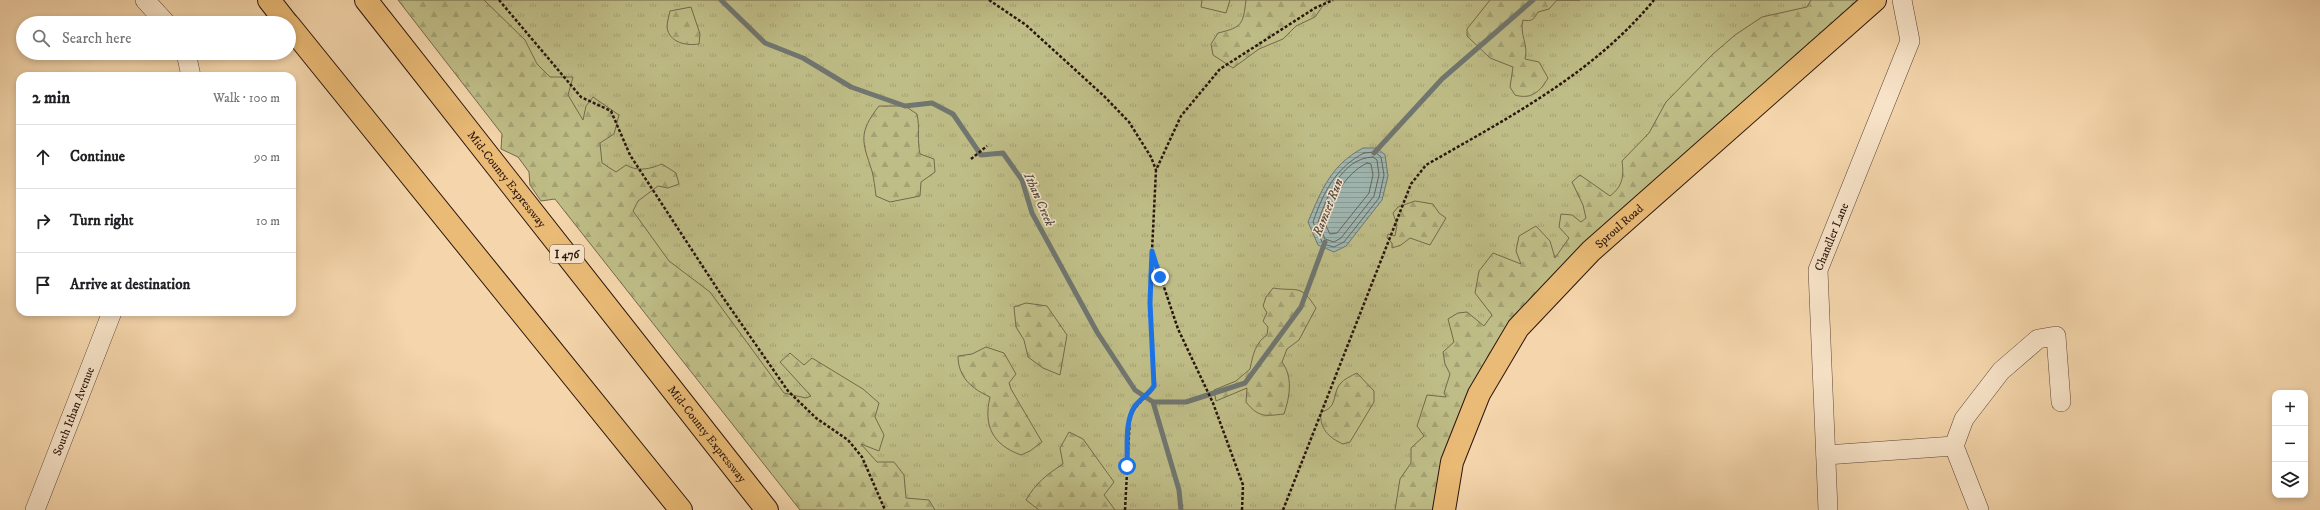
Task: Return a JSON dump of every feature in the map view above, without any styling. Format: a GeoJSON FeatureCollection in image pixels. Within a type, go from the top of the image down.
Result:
{"type":"FeatureCollection","features":[{"type":"Feature","properties":{"kind":"main road"},"geometry":{"type":"LineString","coordinates":[[269,0],[282,16]]}},
{"type":"Feature","properties":{"kind":"main road","name":"Mid-County Expressway"},"geometry":{"type":"LineString","coordinates":[[366,0],[767,510]]}},
{"type":"Feature","properties":{"kind":"main road","name":"Sproul Road"},"geometry":{"type":"LineString","coordinates":[[1444,510],[1452,462],[1479,394],[1518,328],[1591,251],[1875,0]]}},
{"type":"Feature","properties":{"kind":"main road"},"geometry":{"type":"LineString","coordinates":[[296,34],[681,510]]}},
{"type":"Feature","properties":{"kind":"street"},"geometry":{"type":"LineString","coordinates":[[145,0],[160,16]]}},
{"type":"Feature","properties":{"kind":"street","name":"Chandler Lane"},"geometry":{"type":"LineString","coordinates":[[1828,510],[1818,270],[1910,41],[1902,0]]}},
{"type":"Feature","properties":{"kind":"street"},"geometry":{"type":"LineString","coordinates":[[188,60],[190,72]]}},
{"type":"Feature","properties":{"kind":"street","name":"South Ithan Avenue"},"geometry":{"type":"LineString","coordinates":[[35,510],[110,316]]}},
{"type":"Feature","properties":{"kind":"street"},"geometry":{"type":"LineString","coordinates":[[1979,510],[1954,446],[1964,420],[1978,399],[2002,371],[2038,339],[2056,336],[2062,402]]}},
{"type":"Feature","properties":{"kind":"street"},"geometry":{"type":"LineString","coordinates":[[1826,455],[1954,446]]}},
{"type":"Feature","properties":{"kind":"path"},"geometry":{"type":"LineString","coordinates":[[499,0],[581,98],[612,111],[630,155],[722,296],[788,391],[816,418],[848,440],[862,457],[885,510]]}},
{"type":"Feature","properties":{"kind":"path"},"geometry":{"type":"LineString","coordinates":[[989,0],[1026,26],[1105,97],[1129,122],[1151,157],[1156,170]]}},
{"type":"Feature","properties":{"kind":"path"},"geometry":{"type":"LineString","coordinates":[[1125,510],[1130,416],[1137,404],[1148,396],[1154,386],[1150,303],[1156,170],[1181,116],[1220,69],[1315,8],[1333,0]]}},
{"type":"Feature","properties":{"kind":"path"},"geometry":{"type":"LineString","coordinates":[[1283,510],[1411,184],[1426,165],[1553,91],[1591,63],[1638,19],[1654,0]]}},
{"type":"Feature","properties":{"kind":"path"},"geometry":{"type":"LineString","coordinates":[[971,159],[987,146]]}},
{"type":"Feature","properties":{"kind":"path"},"geometry":{"type":"LineString","coordinates":[[1152,251],[1178,329],[1213,403],[1242,485],[1242,510]]}},
{"type":"Feature","properties":{"kind":"green space"},"geometry":{"type":"Polygon","coordinates":[[[398,0],[484,0],[525,40],[537,64],[550,77],[573,77],[568,95],[583,120],[586,106],[593,97],[619,115],[614,134],[600,143],[602,163],[616,172],[626,165],[644,169],[662,164],[676,173],[679,184],[668,188],[658,186],[638,201],[633,211],[669,261],[710,292],[784,393],[806,398],[811,396],[780,362],[790,353],[804,365],[812,358],[863,389],[879,403],[875,417],[884,435],[879,451],[861,444],[877,462],[894,462],[904,475],[906,498],[929,500],[935,510],[800,510],[555,199],[541,201],[530,185],[529,172],[518,157],[501,149],[502,134],[398,0]]]}},
{"type":"Feature","properties":{"kind":"green space"},"geometry":{"type":"Polygon","coordinates":[[[407,0],[1875,0],[1591,251],[1479,394],[1444,510],[825,510],[407,0]]]}},
{"type":"Feature","properties":{"kind":"green space"},"geometry":{"type":"Polygon","coordinates":[[[1202,0],[1230,0],[1226,13],[1201,7],[1202,0]]]}},
{"type":"Feature","properties":{"kind":"green space"},"geometry":{"type":"Polygon","coordinates":[[[1246,0],[1327,0],[1315,17],[1296,26],[1283,39],[1259,49],[1233,68],[1213,55],[1211,44],[1218,33],[1232,29],[1240,23],[1244,14],[1246,0]]]}},
{"type":"Feature","properties":{"kind":"green space"},"geometry":{"type":"Polygon","coordinates":[[[1490,0],[1557,0],[1549,9],[1538,12],[1529,21],[1523,20],[1522,30],[1526,49],[1525,59],[1539,62],[1548,78],[1539,90],[1531,95],[1515,95],[1510,87],[1513,67],[1490,58],[1467,36],[1467,29],[1490,0]]]}},
{"type":"Feature","properties":{"kind":"green space"},"geometry":{"type":"Polygon","coordinates":[[[1811,0],[1875,0],[1591,251],[1479,394],[1444,510],[1395,510],[1400,479],[1411,463],[1411,448],[1424,436],[1417,426],[1427,395],[1446,397],[1444,393],[1450,374],[1445,364],[1443,352],[1454,342],[1448,319],[1458,313],[1467,312],[1484,326],[1492,315],[1475,293],[1479,271],[1493,253],[1521,264],[1516,251],[1519,236],[1536,226],[1550,241],[1555,258],[1569,238],[1559,227],[1561,214],[1572,215],[1581,222],[1586,218],[1583,205],[1572,182],[1580,175],[1610,196],[1618,188],[1622,180],[1622,161],[1649,133],[1666,102],[1713,54],[1735,35],[1762,17],[1807,7],[1811,0]]]}},
{"type":"Feature","properties":{"kind":"green space"},"geometry":{"type":"Polygon","coordinates":[[[691,7],[700,34],[699,44],[684,44],[671,37],[668,32],[667,27],[670,11],[691,7]]]}},
{"type":"Feature","properties":{"kind":"green space"},"geometry":{"type":"Polygon","coordinates":[[[879,106],[905,106],[917,114],[920,154],[934,159],[935,172],[921,182],[920,196],[890,202],[876,196],[873,174],[864,144],[864,137],[868,123],[879,106]]]}},
{"type":"Feature","properties":{"kind":"green space"},"geometry":{"type":"Polygon","coordinates":[[[1415,201],[1433,204],[1439,213],[1446,218],[1430,245],[1410,238],[1401,245],[1392,248],[1392,243],[1387,238],[1388,234],[1395,236],[1397,225],[1393,213],[1398,207],[1415,201]]]}},
{"type":"Feature","properties":{"kind":"green space"},"geometry":{"type":"Polygon","coordinates":[[[1273,288],[1298,290],[1311,300],[1316,308],[1299,340],[1287,349],[1282,362],[1288,374],[1289,380],[1289,394],[1284,414],[1263,415],[1255,411],[1246,402],[1247,388],[1216,401],[1214,390],[1236,381],[1250,369],[1257,346],[1267,335],[1268,327],[1263,321],[1267,313],[1263,306],[1266,297],[1273,288]]]}},
{"type":"Feature","properties":{"kind":"green space"},"geometry":{"type":"Polygon","coordinates":[[[1026,303],[1047,306],[1067,335],[1060,375],[1043,368],[1028,357],[1024,340],[1016,327],[1014,307],[1026,303]]]}},
{"type":"Feature","properties":{"kind":"green space"},"geometry":{"type":"Polygon","coordinates":[[[986,347],[1004,353],[1016,374],[1009,383],[1011,389],[1042,442],[1030,451],[1021,455],[1003,446],[997,440],[989,425],[988,407],[990,397],[972,386],[960,370],[958,356],[972,354],[986,347]]]}},
{"type":"Feature","properties":{"kind":"green space"},"geometry":{"type":"Polygon","coordinates":[[[1357,373],[1374,391],[1374,402],[1350,442],[1343,444],[1333,439],[1323,428],[1321,412],[1330,407],[1342,382],[1357,373]]]}},
{"type":"Feature","properties":{"kind":"green space"},"geometry":{"type":"Polygon","coordinates":[[[1069,432],[1083,439],[1114,482],[1104,495],[1115,510],[1039,510],[1026,500],[1042,480],[1063,464],[1060,448],[1069,432]]]}},
{"type":"Feature","properties":{"kind":"water"},"geometry":{"type":"Polygon","coordinates":[[[1363,148],[1377,148],[1385,155],[1388,176],[1382,200],[1346,246],[1334,252],[1318,245],[1308,222],[1323,189],[1335,170],[1343,162],[1363,148]]]}},
{"type":"Feature","properties":{"kind":"waterway","name":"Ithan Creek"},"geometry":{"type":"LineString","coordinates":[[721,0],[765,43],[803,58],[851,87],[905,106],[932,103],[953,114],[981,155],[1003,153],[1022,180],[1032,213],[1097,332],[1135,390],[1153,402],[1179,490],[1181,510]]}},
{"type":"Feature","properties":{"kind":"waterway","name":"Ramset Run"},"geometry":{"type":"LineString","coordinates":[[1374,153],[1442,79],[1533,0]]}},
{"type":"Feature","properties":{"kind":"waterway","name":"Ramset Run"},"geometry":{"type":"LineString","coordinates":[[1153,402],[1186,402],[1245,383],[1301,307],[1325,242]]}},
{"type":"Feature","properties":{"kind":"route"},"geometry":{"type":"LineString","coordinates":[[1127,466],[1130,416],[1135,405],[1148,396],[1154,386],[1151,353],[1150,303],[1152,251],[1160,277]]}}]}
